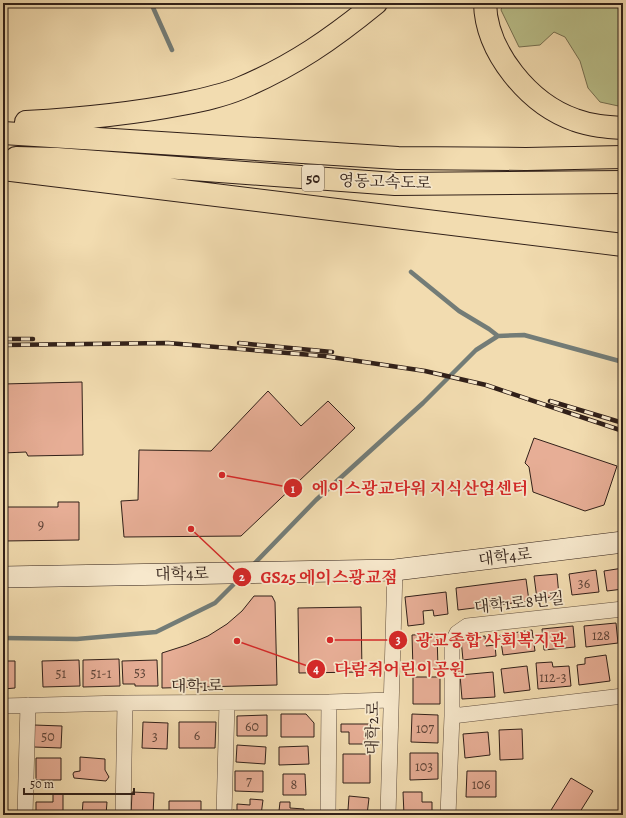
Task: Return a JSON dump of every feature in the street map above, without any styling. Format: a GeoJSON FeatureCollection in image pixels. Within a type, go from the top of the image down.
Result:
{"type":"FeatureCollection","features":[{"type":"Feature","properties":{"kind":"highway"},"geometry":{"type":"LineString","coordinates":[[3,123],[75,119],[159,109],[222,95],[258,80],[306,55],[335,36],[376,3]]}},
{"type":"Feature","properties":{"kind":"highway"},"geometry":{"type":"LineString","coordinates":[[486,3],[488,24],[493,40],[508,67],[528,90],[542,103],[574,120],[589,124],[623,128]]}},
{"type":"Feature","properties":{"kind":"highway","name":"영동고속도로"},"geometry":{"type":"LineString","coordinates":[[3,133],[398,158],[623,158]]}},
{"type":"Feature","properties":{"kind":"highway","name":"영동고속도로"},"geometry":{"type":"LineString","coordinates":[[3,158],[58,159],[395,184],[623,182]]}},
{"type":"Feature","properties":{"kind":"highway"},"geometry":{"type":"LineString","coordinates":[[3,169],[623,245]]}},
{"type":"Feature","properties":{"kind":"street","name":"대학4로"},"geometry":{"type":"LineString","coordinates":[[3,577],[213,572],[394,570],[623,542]]}},
{"type":"Feature","properties":{"kind":"street","name":"대학2로"},"geometry":{"type":"LineString","coordinates":[[388,815],[394,570]]}},
{"type":"Feature","properties":{"kind":"street","name":"대학1로8번길"},"geometry":{"type":"LineString","coordinates":[[448,815],[452,716],[452,643],[457,633],[467,626],[623,609]]}},
{"type":"Feature","properties":{"kind":"street"},"geometry":{"type":"LineString","coordinates":[[452,716],[623,696]]}},
{"type":"Feature","properties":{"kind":"street","name":"대학1로"},"geometry":{"type":"LineString","coordinates":[[3,706],[390,700]]}},
{"type":"Feature","properties":{"kind":"street"},"geometry":{"type":"LineString","coordinates":[[328,815],[329,702]]}},
{"type":"Feature","properties":{"kind":"street"},"geometry":{"type":"LineString","coordinates":[[123,815],[125,703]]}},
{"type":"Feature","properties":{"kind":"street"},"geometry":{"type":"LineString","coordinates":[[224,815],[227,703]]}},
{"type":"Feature","properties":{"kind":"street"},"geometry":{"type":"LineString","coordinates":[[25,815],[28,706]]}},
{"type":"Feature","properties":{"kind":"green space"},"geometry":{"type":"Polygon","coordinates":[[[503,3],[623,3],[623,107],[600,102],[588,88],[580,61],[565,37],[554,32],[540,45],[519,47],[501,10],[503,3]]]}},
{"type":"Feature","properties":{"kind":"building"},"geometry":{"type":"Polygon","coordinates":[[[82,382],[83,455],[28,456],[26,452],[3,453],[3,384],[82,382]]]}},
{"type":"Feature","properties":{"kind":"building"},"geometry":{"type":"Polygon","coordinates":[[[268,391],[301,426],[328,401],[355,428],[241,536],[124,537],[121,501],[138,500],[139,450],[211,451],[268,391]]]}},
{"type":"Feature","properties":{"kind":"building"},"geometry":{"type":"Polygon","coordinates":[[[534,438],[617,466],[604,505],[585,511],[533,492],[529,467],[525,463],[534,438]]]}},
{"type":"Feature","properties":{"kind":"building"},"geometry":{"type":"Polygon","coordinates":[[[58,502],[79,502],[79,540],[3,541],[3,507],[58,507],[58,502]]]}},
{"type":"Feature","properties":{"kind":"building"},"geometry":{"type":"Polygon","coordinates":[[[623,568],[623,589],[607,591],[604,571],[623,568]]]}},
{"type":"Feature","properties":{"kind":"building"},"geometry":{"type":"Polygon","coordinates":[[[596,570],[599,592],[572,595],[569,574],[596,570]]]}},
{"type":"Feature","properties":{"kind":"building"},"geometry":{"type":"Polygon","coordinates":[[[557,574],[559,596],[537,599],[534,576],[557,574]]]}},
{"type":"Feature","properties":{"kind":"building"},"geometry":{"type":"Polygon","coordinates":[[[526,579],[529,601],[458,610],[456,588],[526,579]]]}},
{"type":"Feature","properties":{"kind":"building"},"geometry":{"type":"Polygon","coordinates":[[[446,592],[448,614],[434,616],[433,610],[423,611],[424,624],[408,626],[405,597],[446,592]]]}},
{"type":"Feature","properties":{"kind":"building"},"geometry":{"type":"Polygon","coordinates":[[[254,596],[272,596],[275,602],[277,685],[162,688],[162,653],[208,636],[227,624],[242,611],[254,596]]]}},
{"type":"Feature","properties":{"kind":"building"},"geometry":{"type":"Polygon","coordinates":[[[361,607],[362,672],[299,673],[298,608],[361,607]]]}},
{"type":"Feature","properties":{"kind":"building"},"geometry":{"type":"Polygon","coordinates":[[[616,623],[618,643],[586,647],[584,626],[616,623]]]}},
{"type":"Feature","properties":{"kind":"building"},"geometry":{"type":"Polygon","coordinates":[[[573,626],[575,647],[544,650],[542,629],[573,626]]]}},
{"type":"Feature","properties":{"kind":"building"},"geometry":{"type":"Polygon","coordinates":[[[532,630],[535,651],[503,655],[500,635],[532,630]]]}},
{"type":"Feature","properties":{"kind":"building"},"geometry":{"type":"Polygon","coordinates":[[[437,634],[438,668],[413,669],[412,635],[437,634]]]}},
{"type":"Feature","properties":{"kind":"building"},"geometry":{"type":"Polygon","coordinates":[[[485,636],[486,646],[495,645],[496,656],[463,660],[461,639],[485,636]]]}},
{"type":"Feature","properties":{"kind":"building"},"geometry":{"type":"Polygon","coordinates":[[[606,655],[610,681],[579,685],[577,665],[585,664],[585,658],[606,655]]]}},
{"type":"Feature","properties":{"kind":"building"},"geometry":{"type":"Polygon","coordinates":[[[119,659],[120,686],[83,687],[83,660],[119,659]]]}},
{"type":"Feature","properties":{"kind":"building"},"geometry":{"type":"Polygon","coordinates":[[[79,660],[80,686],[43,687],[42,661],[79,660]]]}},
{"type":"Feature","properties":{"kind":"building"},"geometry":{"type":"Polygon","coordinates":[[[157,660],[158,686],[135,686],[135,684],[123,684],[122,661],[157,660]]]}},
{"type":"Feature","properties":{"kind":"building"},"geometry":{"type":"Polygon","coordinates":[[[3,661],[15,661],[15,688],[3,689],[3,661]]]}},
{"type":"Feature","properties":{"kind":"building"},"geometry":{"type":"Polygon","coordinates":[[[552,662],[553,667],[569,666],[571,686],[538,689],[536,663],[552,662]]]}},
{"type":"Feature","properties":{"kind":"building"},"geometry":{"type":"Polygon","coordinates":[[[527,666],[530,690],[504,693],[501,669],[527,666]]]}},
{"type":"Feature","properties":{"kind":"building"},"geometry":{"type":"Polygon","coordinates":[[[493,672],[495,697],[462,699],[460,675],[493,672]]]}},
{"type":"Feature","properties":{"kind":"building"},"geometry":{"type":"Polygon","coordinates":[[[413,677],[440,677],[440,704],[413,704],[413,677]]]}},
{"type":"Feature","properties":{"kind":"building"},"geometry":{"type":"Polygon","coordinates":[[[281,714],[306,714],[314,723],[314,737],[281,737],[281,714]]]}},
{"type":"Feature","properties":{"kind":"building"},"geometry":{"type":"Polygon","coordinates":[[[412,714],[438,715],[438,743],[411,742],[412,714]]]}},
{"type":"Feature","properties":{"kind":"building"},"geometry":{"type":"Polygon","coordinates":[[[267,715],[267,736],[237,736],[237,716],[267,715]]]}},
{"type":"Feature","properties":{"kind":"building"},"geometry":{"type":"Polygon","coordinates":[[[143,722],[168,723],[167,749],[142,748],[143,722]]]}},
{"type":"Feature","properties":{"kind":"building"},"geometry":{"type":"Polygon","coordinates":[[[179,722],[216,722],[215,748],[179,748],[179,722]]]}},
{"type":"Feature","properties":{"kind":"building"},"geometry":{"type":"Polygon","coordinates":[[[341,724],[369,724],[369,744],[349,744],[349,732],[341,732],[341,724]]]}},
{"type":"Feature","properties":{"kind":"building"},"geometry":{"type":"Polygon","coordinates":[[[34,725],[62,726],[61,748],[34,747],[34,725]]]}},
{"type":"Feature","properties":{"kind":"building"},"geometry":{"type":"Polygon","coordinates":[[[522,729],[523,759],[500,760],[499,730],[522,729]]]}},
{"type":"Feature","properties":{"kind":"building"},"geometry":{"type":"Polygon","coordinates":[[[488,732],[490,755],[465,758],[463,734],[488,732]]]}},
{"type":"Feature","properties":{"kind":"building"},"geometry":{"type":"Polygon","coordinates":[[[237,745],[266,747],[265,764],[236,762],[237,745]]]}},
{"type":"Feature","properties":{"kind":"building"},"geometry":{"type":"Polygon","coordinates":[[[308,746],[309,764],[279,765],[279,747],[308,746]]]}},
{"type":"Feature","properties":{"kind":"building"},"geometry":{"type":"Polygon","coordinates":[[[410,753],[438,753],[438,779],[410,780],[410,753]]]}},
{"type":"Feature","properties":{"kind":"building"},"geometry":{"type":"Polygon","coordinates":[[[343,754],[370,754],[370,783],[343,783],[343,754]]]}},
{"type":"Feature","properties":{"kind":"building"},"geometry":{"type":"Polygon","coordinates":[[[80,757],[105,759],[105,770],[109,777],[106,781],[74,778],[74,772],[80,771],[80,757]]]}},
{"type":"Feature","properties":{"kind":"building"},"geometry":{"type":"Polygon","coordinates":[[[36,758],[61,758],[61,780],[36,780],[36,758]]]}},
{"type":"Feature","properties":{"kind":"building"},"geometry":{"type":"Polygon","coordinates":[[[235,771],[263,771],[263,792],[235,791],[235,771]]]}},
{"type":"Feature","properties":{"kind":"building"},"geometry":{"type":"Polygon","coordinates":[[[467,771],[496,771],[496,797],[466,797],[467,771]]]}},
{"type":"Feature","properties":{"kind":"building"},"geometry":{"type":"Polygon","coordinates":[[[283,774],[305,774],[306,795],[283,795],[283,774]]]}},
{"type":"Feature","properties":{"kind":"building"},"geometry":{"type":"Polygon","coordinates":[[[571,778],[593,791],[578,815],[548,815],[571,778]]]}},
{"type":"Feature","properties":{"kind":"building"},"geometry":{"type":"Polygon","coordinates":[[[132,792],[154,793],[153,815],[131,815],[132,792]]]}},
{"type":"Feature","properties":{"kind":"building"},"geometry":{"type":"Polygon","coordinates":[[[403,792],[422,792],[422,802],[432,802],[432,815],[404,815],[403,792]]]}},
{"type":"Feature","properties":{"kind":"building"},"geometry":{"type":"Polygon","coordinates":[[[53,794],[63,794],[63,815],[36,815],[36,802],[53,802],[53,794]]]}},
{"type":"Feature","properties":{"kind":"building"},"geometry":{"type":"Polygon","coordinates":[[[349,796],[369,798],[367,815],[338,815],[339,810],[348,810],[349,796]]]}},
{"type":"Feature","properties":{"kind":"building"},"geometry":{"type":"Polygon","coordinates":[[[250,799],[263,800],[261,815],[233,815],[233,810],[237,811],[237,804],[250,805],[250,799]]]}},
{"type":"Feature","properties":{"kind":"building"},"geometry":{"type":"Polygon","coordinates":[[[169,801],[201,801],[201,815],[169,815],[169,801]]]}},
{"type":"Feature","properties":{"kind":"building"},"geometry":{"type":"Polygon","coordinates":[[[83,802],[107,802],[106,815],[82,815],[83,802]]]}},
{"type":"Feature","properties":{"kind":"building"},"geometry":{"type":"Polygon","coordinates":[[[280,802],[290,802],[290,808],[304,809],[304,813],[311,813],[311,815],[274,815],[274,811],[279,811],[280,802]]]}},
{"type":"Feature","properties":{"kind":"waterway"},"geometry":{"type":"LineString","coordinates":[[151,3],[172,50]]}},
{"type":"Feature","properties":{"kind":"waterway"},"geometry":{"type":"LineString","coordinates":[[411,272],[459,311],[498,336]]}},
{"type":"Feature","properties":{"kind":"waterway"},"geometry":{"type":"LineString","coordinates":[[253,565],[316,500],[423,403],[476,350],[498,336],[524,335],[623,362]]}},
{"type":"Feature","properties":{"kind":"waterway"},"geometry":{"type":"LineString","coordinates":[[3,638],[77,639],[156,632],[215,603],[238,580]]}},
{"type":"Feature","properties":{"kind":"railway"},"geometry":{"type":"LineString","coordinates":[[3,339],[33,339]]}},
{"type":"Feature","properties":{"kind":"railway"},"geometry":{"type":"LineString","coordinates":[[3,345],[168,343],[324,356],[425,371],[486,385],[623,431]]}},
{"type":"Feature","properties":{"kind":"railway"},"geometry":{"type":"LineString","coordinates":[[239,343],[332,352]]}},
{"type":"Feature","properties":{"kind":"railway"},"geometry":{"type":"LineString","coordinates":[[550,401],[623,423]]}},
{"type":"Feature","properties":{"kind":"place","name":"에이스광교타워 지식산업센터"},"geometry":{"type":"Point","coordinates":[222,475]}},
{"type":"Feature","properties":{"kind":"place","name":"GS25 에이스광교점"},"geometry":{"type":"Point","coordinates":[191,529]}},
{"type":"Feature","properties":{"kind":"place","name":"광교종합 사회복지관"},"geometry":{"type":"Point","coordinates":[330,640]}},
{"type":"Feature","properties":{"kind":"place","name":"다람쥐어린이공원"},"geometry":{"type":"Point","coordinates":[237,641]}}]}
